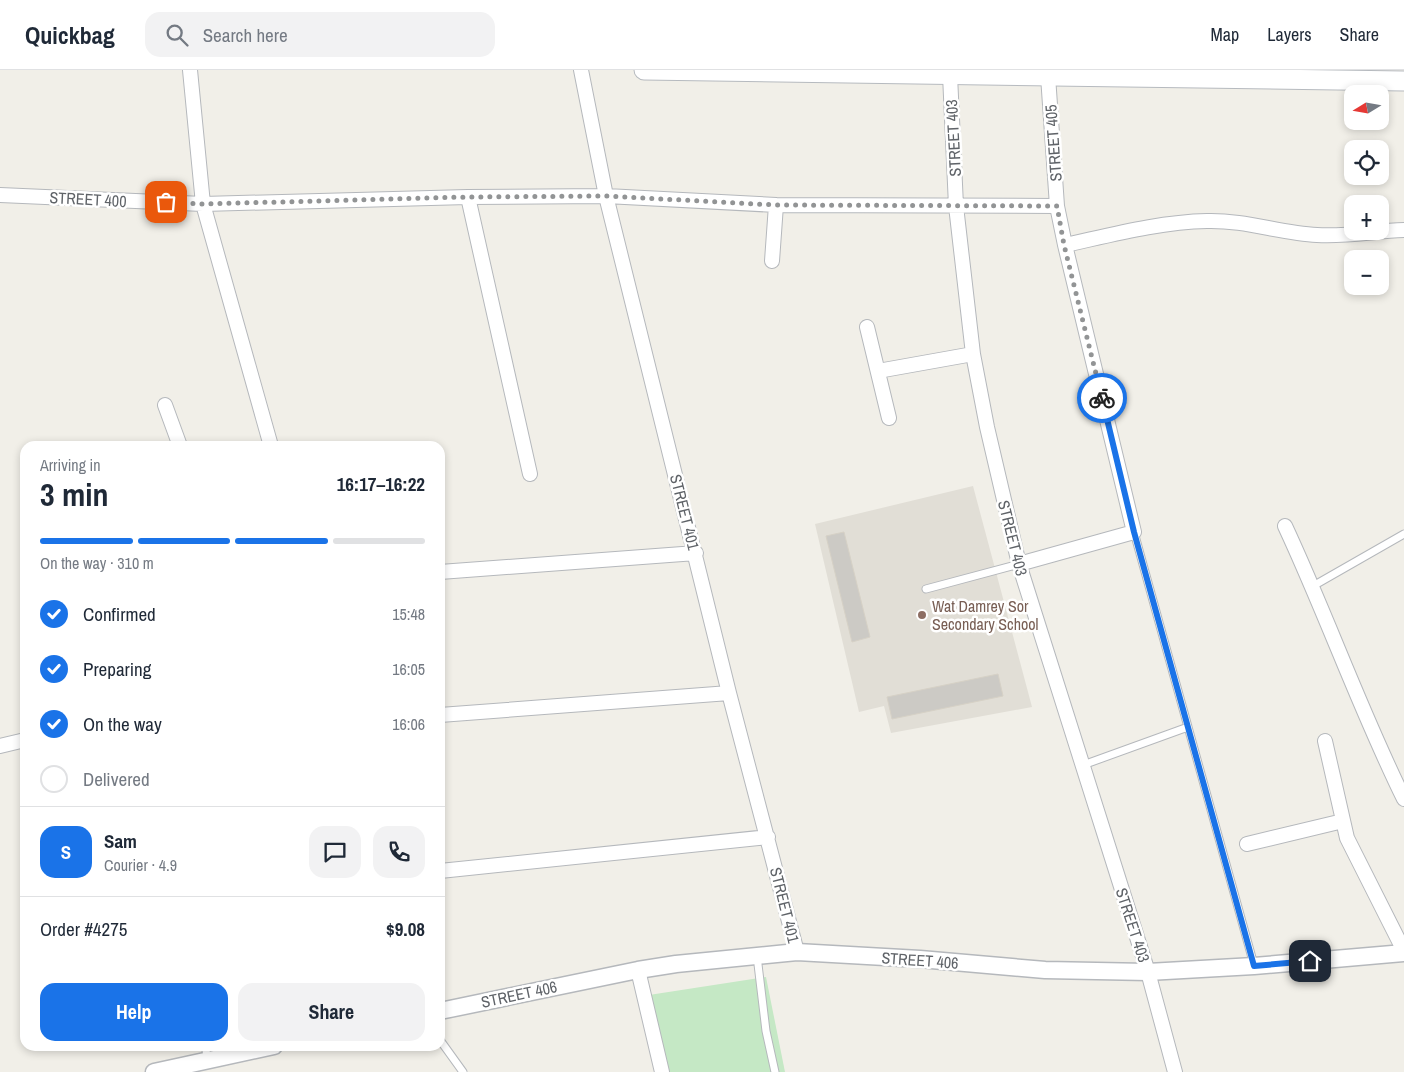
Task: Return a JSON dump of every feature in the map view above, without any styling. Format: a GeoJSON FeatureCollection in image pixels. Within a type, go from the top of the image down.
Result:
{"type":"FeatureCollection","features":[{"type":"Feature","properties":{"kind":"main road"},"geometry":{"type":"LineString","coordinates":[[644,70],[1404,81]]}},
{"type":"Feature","properties":{"kind":"street"},"geometry":{"type":"LineString","coordinates":[[190,70],[203,204],[270,441]]}},
{"type":"Feature","properties":{"kind":"street","name":"STREET 401"},"geometry":{"type":"LineString","coordinates":[[581,70],[606,196],[696,553],[729,693],[797,952]]}},
{"type":"Feature","properties":{"kind":"street","name":"STREET 403"},"geometry":{"type":"LineString","coordinates":[[949,73],[956,206],[973,354],[986,427],[1019,564],[1148,972],[1175,1072]]}},
{"type":"Feature","properties":{"kind":"street","name":"STREET 405"},"geometry":{"type":"LineString","coordinates":[[1048,76],[1057,206],[1064,245],[1134,532]]}},
{"type":"Feature","properties":{"kind":"street","name":"STREET 400"},"geometry":{"type":"LineString","coordinates":[[0,195],[203,204],[468,197],[606,196],[776,205],[1057,206]]}},
{"type":"Feature","properties":{"kind":"street"},"geometry":{"type":"LineString","coordinates":[[468,197],[530,474]]}},
{"type":"Feature","properties":{"kind":"street"},"geometry":{"type":"LineString","coordinates":[[772,261],[776,205]]}},
{"type":"Feature","properties":{"kind":"street"},"geometry":{"type":"LineString","coordinates":[[1064,245],[1147,228],[1206,221],[1237,222],[1315,235],[1347,236],[1404,230]]}},
{"type":"Feature","properties":{"kind":"street"},"geometry":{"type":"LineString","coordinates":[[867,327],[889,418]]}},
{"type":"Feature","properties":{"kind":"street"},"geometry":{"type":"LineString","coordinates":[[878,371],[973,354]]}},
{"type":"Feature","properties":{"kind":"street"},"geometry":{"type":"LineString","coordinates":[[165,405],[178,441]]}},
{"type":"Feature","properties":{"kind":"street"},"geometry":{"type":"LineString","coordinates":[[1285,526],[1313,586],[1386,761],[1404,799]]}},
{"type":"Feature","properties":{"kind":"street"},"geometry":{"type":"LineString","coordinates":[[1019,564],[1134,532]]}},
{"type":"Feature","properties":{"kind":"street"},"geometry":{"type":"LineString","coordinates":[[445,572],[696,553]]}},
{"type":"Feature","properties":{"kind":"street"},"geometry":{"type":"LineString","coordinates":[[445,715],[729,693]]}},
{"type":"Feature","properties":{"kind":"street"},"geometry":{"type":"LineString","coordinates":[[0,746],[20,741]]}},
{"type":"Feature","properties":{"kind":"street"},"geometry":{"type":"LineString","coordinates":[[1325,741],[1347,838],[1404,952]]}},
{"type":"Feature","properties":{"kind":"street"},"geometry":{"type":"LineString","coordinates":[[1248,844],[1343,821]]}},
{"type":"Feature","properties":{"kind":"street"},"geometry":{"type":"LineString","coordinates":[[445,871],[768,837]]}},
{"type":"Feature","properties":{"kind":"street","name":"STREET 406"},"geometry":{"type":"LineString","coordinates":[[445,1010],[638,970],[797,952],[920,959],[1045,970],[1148,972],[1254,966],[1404,952]]}},
{"type":"Feature","properties":{"kind":"street"},"geometry":{"type":"LineString","coordinates":[[638,970],[662,1072]]}},
{"type":"Feature","properties":{"kind":"street"},"geometry":{"type":"LineString","coordinates":[[154,1072],[207,1053],[230,1051]]}},
{"type":"Feature","properties":{"kind":"lane"},"geometry":{"type":"LineString","coordinates":[[1134,532],[1254,966]]}},
{"type":"Feature","properties":{"kind":"lane"},"geometry":{"type":"LineString","coordinates":[[1313,586],[1404,534]]}},
{"type":"Feature","properties":{"kind":"lane"},"geometry":{"type":"LineString","coordinates":[[926,589],[1019,564]]}},
{"type":"Feature","properties":{"kind":"lane"},"geometry":{"type":"LineString","coordinates":[[1083,764],[1188,727]]}},
{"type":"Feature","properties":{"kind":"lane"},"geometry":{"type":"LineString","coordinates":[[757,956],[766,1031],[775,1072]]}},
{"type":"Feature","properties":{"kind":"lane"},"geometry":{"type":"LineString","coordinates":[[445,1047],[463,1072]]}},
{"type":"Feature","properties":{"kind":"shaded area","name":"Wat Damrey Sor Secondary School"},"geometry":{"type":"Polygon","coordinates":[[[973,486],[1032,707],[891,733],[884,706],[859,712],[815,524],[973,486]]]}},
{"type":"Feature","properties":{"kind":"green space"},"geometry":{"type":"Polygon","coordinates":[[[766,977],[785,1072],[667,1072],[649,995],[766,977]]]}},
{"type":"Feature","properties":{"kind":"building"},"geometry":{"type":"Polygon","coordinates":[[[844,532],[870,637],[852,642],[826,536],[844,532]]]}},
{"type":"Feature","properties":{"kind":"building"},"geometry":{"type":"Polygon","coordinates":[[[998,674],[1003,696],[892,719],[887,697],[998,674]]]}},
{"type":"Feature","properties":{"kind":"way so far"},"geometry":{"type":"LineString","coordinates":[[166,202],[203,204],[468,197],[606,196],[776,205],[1057,206],[1064,245],[1102,398]]}},
{"type":"Feature","properties":{"kind":"place","name":"Wat Damrey Sor Secondary School"},"geometry":{"type":"Point","coordinates":[922,615]}},
{"type":"Feature","properties":{"kind":"route"},"geometry":{"type":"LineString","coordinates":[[1102,398],[1134,532],[1254,966],[1310,961]]}}]}
